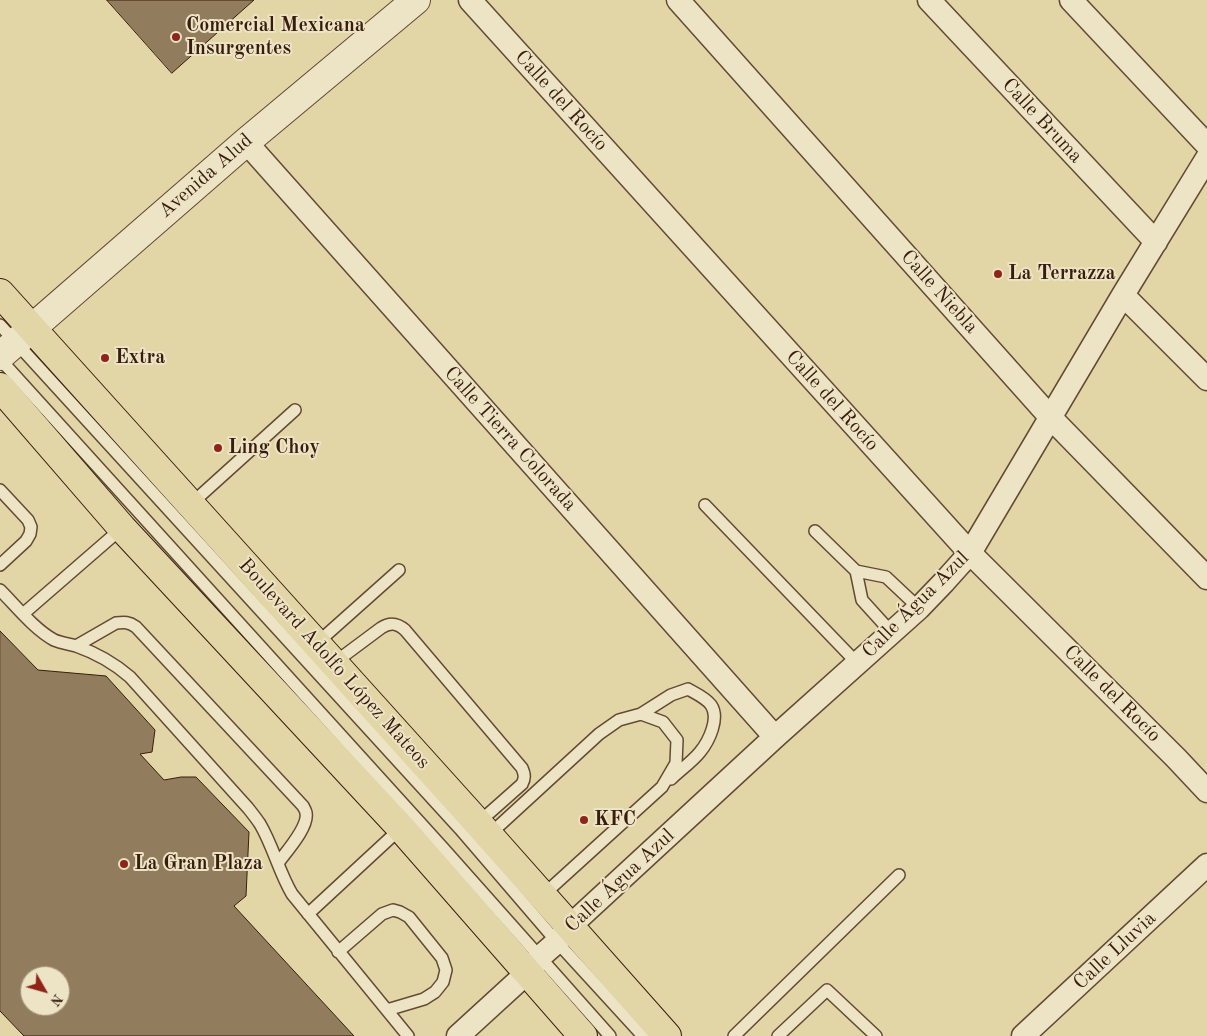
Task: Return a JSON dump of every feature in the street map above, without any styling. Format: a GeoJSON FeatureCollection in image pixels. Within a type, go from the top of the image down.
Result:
{"type":"FeatureCollection","features":[{"type":"Feature","properties":{"kind":"main road","name":"Boulevard Adolfo López Mateos"},"geometry":{"type":"LineString","coordinates":[[0,293],[9,342],[191,504],[542,896],[548,950],[583,1036]]}},
{"type":"Feature","properties":{"kind":"main road","name":"Boulevard Adolfo López Mateos"},"geometry":{"type":"LineString","coordinates":[[0,387],[122,528],[401,828],[548,950],[667,1036]]}},
{"type":"Feature","properties":{"kind":"street","name":"Avenida Alud"},"geometry":{"type":"LineString","coordinates":[[9,342],[416,0]]}},
{"type":"Feature","properties":{"kind":"street","name":"Calle del Rocío"},"geometry":{"type":"LineString","coordinates":[[470,0],[970,553],[1207,791]]}},
{"type":"Feature","properties":{"kind":"street","name":"Calle Niebla"},"geometry":{"type":"LineString","coordinates":[[678,0],[1051,418],[1207,578]]}},
{"type":"Feature","properties":{"kind":"street","name":"Calle Bruma"},"geometry":{"type":"LineString","coordinates":[[929,0],[1156,242]]}},
{"type":"Feature","properties":{"kind":"street"},"geometry":{"type":"LineString","coordinates":[[1071,0],[1207,145]]}},
{"type":"Feature","properties":{"kind":"street","name":"Calle Tierra Colorada"},"geometry":{"type":"LineString","coordinates":[[246,142],[775,737]]}},
{"type":"Feature","properties":{"kind":"street","name":"Calle Água Azul"},"geometry":{"type":"LineString","coordinates":[[458,1036],[775,737],[919,608],[970,553],[1207,158]]}},
{"type":"Feature","properties":{"kind":"street"},"geometry":{"type":"LineString","coordinates":[[1123,296],[1207,380]]}},
{"type":"Feature","properties":{"kind":"street","name":"Calle Lluvia"},"geometry":{"type":"LineString","coordinates":[[1023,1036],[1207,865]]}},
{"type":"Feature","properties":{"kind":"lane"},"geometry":{"type":"LineString","coordinates":[[9,342],[460,829],[610,1036]]}},
{"type":"Feature","properties":{"kind":"lane"},"geometry":{"type":"LineString","coordinates":[[9,342],[548,950],[643,1036]]}},
{"type":"Feature","properties":{"kind":"lane"},"geometry":{"type":"LineString","coordinates":[[191,504],[295,410]]}},
{"type":"Feature","properties":{"kind":"lane"},"geometry":{"type":"LineString","coordinates":[[0,490],[28,520],[31,527],[26,541],[0,565]]}},
{"type":"Feature","properties":{"kind":"lane"},"geometry":{"type":"LineString","coordinates":[[705,505],[857,663]]}},
{"type":"Feature","properties":{"kind":"lane"},"geometry":{"type":"LineString","coordinates":[[23,614],[122,528]]}},
{"type":"Feature","properties":{"kind":"lane"},"geometry":{"type":"LineString","coordinates":[[815,531],[856,571],[886,577],[919,608]]}},
{"type":"Feature","properties":{"kind":"lane"},"geometry":{"type":"LineString","coordinates":[[325,653],[399,570]]}},
{"type":"Feature","properties":{"kind":"lane"},"geometry":{"type":"LineString","coordinates":[[856,571],[862,600],[891,632]]}},
{"type":"Feature","properties":{"kind":"lane"},"geometry":{"type":"LineString","coordinates":[[0,590],[43,633],[56,640],[104,658],[130,677],[259,822],[292,894],[408,1036]]}},
{"type":"Feature","properties":{"kind":"lane"},"geometry":{"type":"LineString","coordinates":[[76,646],[116,623],[129,622],[136,627],[303,806],[306,812],[306,820],[302,830],[278,863]]}},
{"type":"Feature","properties":{"kind":"lane"},"geometry":{"type":"LineString","coordinates":[[325,653],[387,624],[400,626],[405,630],[525,773],[522,784],[483,829]]}},
{"type":"Feature","properties":{"kind":"lane"},"geometry":{"type":"LineString","coordinates":[[483,829],[599,734],[619,720],[640,714],[671,695],[688,690],[710,703],[715,714],[714,722],[708,739],[700,752],[542,896]]}},
{"type":"Feature","properties":{"kind":"lane"},"geometry":{"type":"LineString","coordinates":[[640,714],[663,722],[677,740],[676,763],[662,787]]}},
{"type":"Feature","properties":{"kind":"lane"},"geometry":{"type":"LineString","coordinates":[[308,914],[401,828]]}},
{"type":"Feature","properties":{"kind":"lane"},"geometry":{"type":"LineString","coordinates":[[734,1036],[899,875]]}},
{"type":"Feature","properties":{"kind":"lane"},"geometry":{"type":"LineString","coordinates":[[338,952],[382,914],[393,910],[409,917],[442,958],[446,970],[443,982],[435,992],[424,999],[387,1010]]}},
{"type":"Feature","properties":{"kind":"lane"},"geometry":{"type":"LineString","coordinates":[[778,1036],[827,990],[876,1036]]}},
{"type":"Feature","properties":{"kind":"building","name":"Comercial Mexicana Insurgentes"},"geometry":{"type":"Polygon","coordinates":[[[107,0],[254,0],[172,73],[107,0]]]}},
{"type":"Feature","properties":{"kind":"building","name":"La Gran Plaza"},"geometry":{"type":"Polygon","coordinates":[[[0,631],[38,670],[106,676],[155,730],[152,752],[140,754],[164,780],[196,777],[249,832],[246,896],[234,906],[354,1036],[24,1036],[0,1011],[0,631]]]}},
{"type":"Feature","properties":{"kind":"place","name":"Comercial Mexicana Insurgentes"},"geometry":{"type":"Point","coordinates":[176,37]}},
{"type":"Feature","properties":{"kind":"place","name":"La Terrazza"},"geometry":{"type":"Point","coordinates":[998,274]}},
{"type":"Feature","properties":{"kind":"place","name":"Extra"},"geometry":{"type":"Point","coordinates":[105,358]}},
{"type":"Feature","properties":{"kind":"place","name":"Ling Choy"},"geometry":{"type":"Point","coordinates":[218,448]}},
{"type":"Feature","properties":{"kind":"place","name":"KFC"},"geometry":{"type":"Point","coordinates":[584,820]}},
{"type":"Feature","properties":{"kind":"place","name":"La Gran Plaza"},"geometry":{"type":"Point","coordinates":[124,864]}}]}
